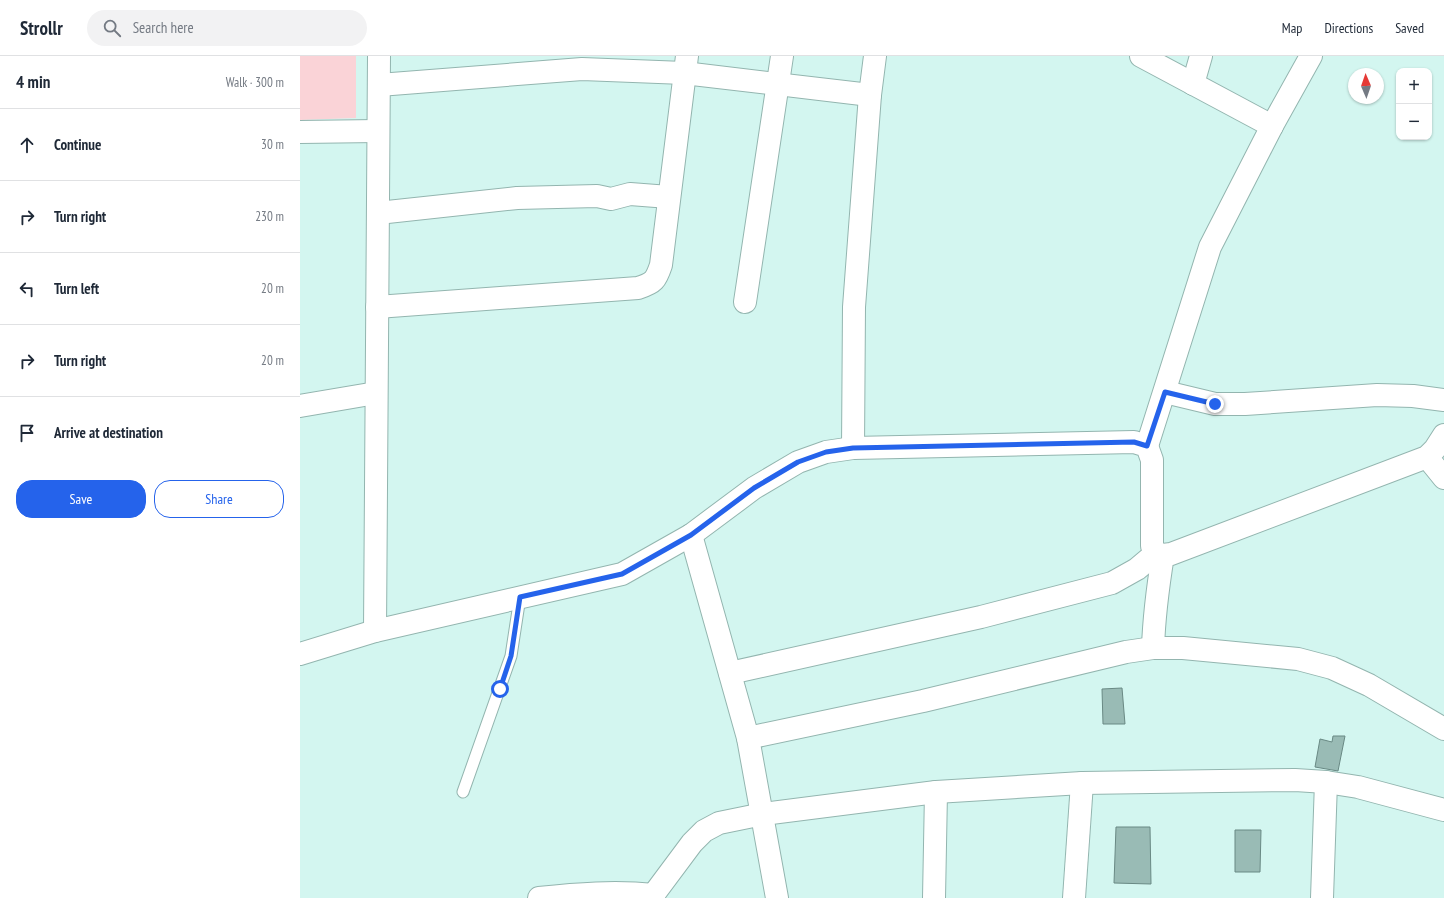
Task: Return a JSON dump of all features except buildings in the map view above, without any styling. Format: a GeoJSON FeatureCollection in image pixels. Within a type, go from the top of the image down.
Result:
{"type":"FeatureCollection","features":[{"type":"Feature","properties":{"kind":"street"},"geometry":{"type":"LineString","coordinates":[[375,631],[379,56]]}},
{"type":"Feature","properties":{"kind":"street"},"geometry":{"type":"LineString","coordinates":[[744,302],[782,56]]}},
{"type":"Feature","properties":{"kind":"street"},"geometry":{"type":"LineString","coordinates":[[853,448],[854,307],[870,95],[875,56]]}},
{"type":"Feature","properties":{"kind":"street"},"geometry":{"type":"LineString","coordinates":[[1141,56],[1272,126]]}},
{"type":"Feature","properties":{"kind":"street"},"geometry":{"type":"LineString","coordinates":[[1193,84],[1201,56]]}},
{"type":"Feature","properties":{"kind":"street"},"geometry":{"type":"LineString","coordinates":[[1153,648],[1160,554],[1152,546],[1152,460],[1147,446],[1210,247],[1272,126],[1311,56]]}},
{"type":"Feature","properties":{"kind":"street"},"geometry":{"type":"LineString","coordinates":[[379,85],[582,69],[686,65],[777,84],[870,95]]}},
{"type":"Feature","properties":{"kind":"street"},"geometry":{"type":"LineString","coordinates":[[377,307],[638,288],[650,284],[657,278],[661,265],[686,65]]}},
{"type":"Feature","properties":{"kind":"street"},"geometry":{"type":"LineString","coordinates":[[300,132],[378,131]]}},
{"type":"Feature","properties":{"kind":"street"},"geometry":{"type":"LineString","coordinates":[[378,213],[517,198],[597,196],[611,200],[630,194],[669,197]]}},
{"type":"Feature","properties":{"kind":"street"},"geometry":{"type":"LineString","coordinates":[[1165,392],[1215,404],[1245,404],[1377,396],[1413,396],[1444,400]]}},
{"type":"Feature","properties":{"kind":"street"},"geometry":{"type":"LineString","coordinates":[[300,406],[376,393]]}},
{"type":"Feature","properties":{"kind":"street"},"geometry":{"type":"LineString","coordinates":[[730,673],[981,617],[1112,583],[1160,554],[1172,554],[1427,457],[1435,449],[1444,435]]}},
{"type":"Feature","properties":{"kind":"street"},"geometry":{"type":"LineString","coordinates":[[300,654],[375,631],[622,574],[691,535],[754,488],[798,462],[826,452],[853,448],[1134,442],[1147,446]]}},
{"type":"Feature","properties":{"kind":"street"},"geometry":{"type":"LineString","coordinates":[[1427,457],[1444,478]]}},
{"type":"Feature","properties":{"kind":"street"},"geometry":{"type":"LineString","coordinates":[[691,535],[748,738],[763,814],[777,898]]}},
{"type":"Feature","properties":{"kind":"street"},"geometry":{"type":"LineString","coordinates":[[748,738],[923,701],[1126,652],[1153,648],[1183,648],[1298,659],[1332,668],[1369,685],[1444,729]]}},
{"type":"Feature","properties":{"kind":"street"},"geometry":{"type":"LineString","coordinates":[[539,898],[631,892],[652,896],[692,843],[704,831],[720,823],[763,814],[936,792],[1082,783],[1295,780],[1326,782],[1358,787],[1444,810]]}},
{"type":"Feature","properties":{"kind":"street"},"geometry":{"type":"LineString","coordinates":[[1322,898],[1326,782]]}},
{"type":"Feature","properties":{"kind":"street"},"geometry":{"type":"LineString","coordinates":[[1074,898],[1082,783]]}},
{"type":"Feature","properties":{"kind":"street"},"geometry":{"type":"LineString","coordinates":[[934,898],[936,792]]}},
{"type":"Feature","properties":{"kind":"lane"},"geometry":{"type":"LineString","coordinates":[[463,792],[511,656],[520,597]]}},
{"type":"Feature","properties":{"kind":"shaded area"},"geometry":{"type":"Polygon","coordinates":[[[300,56],[356,56],[356,118],[300,120],[300,56]]]}},
{"type":"Feature","properties":{"kind":"route"},"geometry":{"type":"LineString","coordinates":[[500,689],[511,656],[520,597],[622,574],[691,535],[754,488],[798,462],[826,452],[853,448],[1134,442],[1147,446],[1165,392],[1215,404]]}}]}
